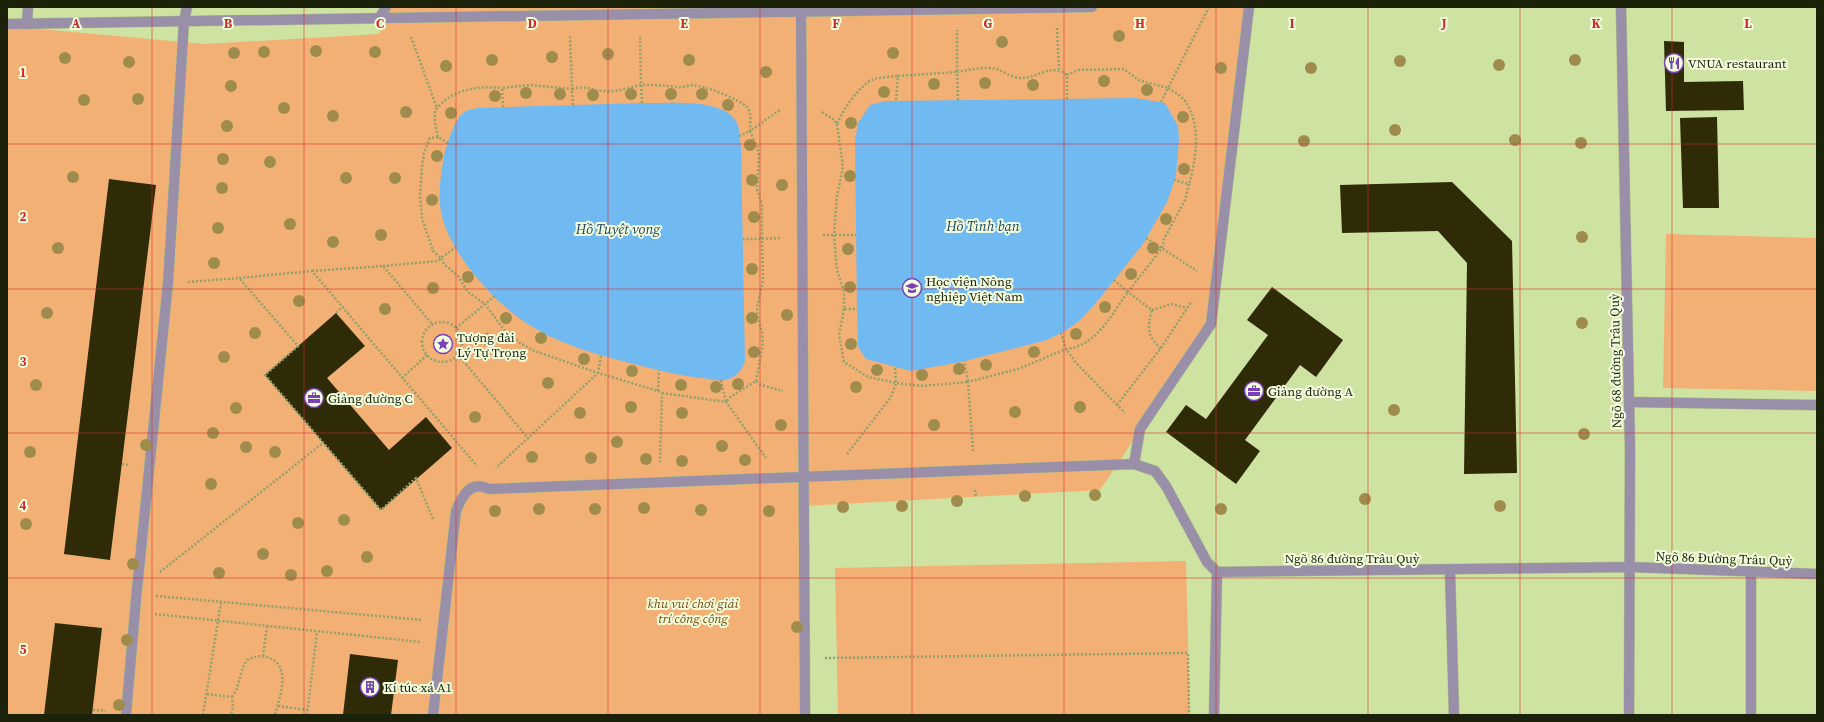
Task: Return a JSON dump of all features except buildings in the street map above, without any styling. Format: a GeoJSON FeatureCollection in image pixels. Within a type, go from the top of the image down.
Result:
{"type":"FeatureCollection","features":[{"type":"Feature","properties":{"kind":"street"},"geometry":{"type":"LineString","coordinates":[[28,7],[28,24]]}},
{"type":"Feature","properties":{"kind":"street"},"geometry":{"type":"LineString","coordinates":[[126,715],[135,606],[168,283],[184,21],[187,7]]}},
{"type":"Feature","properties":{"kind":"street"},"geometry":{"type":"LineString","coordinates":[[379,18],[386,7]]}},
{"type":"Feature","properties":{"kind":"street"},"geometry":{"type":"LineString","coordinates":[[7,24],[801,9],[1092,7]]}},
{"type":"Feature","properties":{"kind":"street"},"geometry":{"type":"LineString","coordinates":[[1134,464],[1140,429],[1211,324],[1250,7]]}},
{"type":"Feature","properties":{"kind":"street","name":"Ngõ 68 đường Trâu Quỳ"},"geometry":{"type":"LineString","coordinates":[[1621,7],[1631,567],[1629,715]]}},
{"type":"Feature","properties":{"kind":"street"},"geometry":{"type":"LineString","coordinates":[[801,9],[805,715]]}},
{"type":"Feature","properties":{"kind":"street"},"geometry":{"type":"LineString","coordinates":[[1629,402],[1817,405]]}},
{"type":"Feature","properties":{"kind":"street"},"geometry":{"type":"LineString","coordinates":[[433,715],[456,511],[462,495],[475,486],[489,488],[1134,464],[1156,470],[1207,562],[1217,572],[1214,715]]}},
{"type":"Feature","properties":{"kind":"street","name":"Ngõ 86 đường Trâu Quỳ"},"geometry":{"type":"LineString","coordinates":[[1217,572],[1450,571],[1631,567]]}},
{"type":"Feature","properties":{"kind":"street","name":"Ngõ 86 Đường Trâu Quỳ"},"geometry":{"type":"LineString","coordinates":[[1631,567],[1817,574]]}},
{"type":"Feature","properties":{"kind":"street"},"geometry":{"type":"LineString","coordinates":[[1450,571],[1454,715]]}},
{"type":"Feature","properties":{"kind":"street"},"geometry":{"type":"LineString","coordinates":[[1751,572],[1751,715]]}},
{"type":"Feature","properties":{"kind":"path"},"geometry":{"type":"LineString","coordinates":[[1162,102],[1209,7]]}},
{"type":"Feature","properties":{"kind":"path"},"geometry":{"type":"LineString","coordinates":[[957,23],[958,100]]}},
{"type":"Feature","properties":{"kind":"path"},"geometry":{"type":"LineString","coordinates":[[1057,27],[1059,69]]}},
{"type":"Feature","properties":{"kind":"path"},"geometry":{"type":"LineString","coordinates":[[639,28],[642,103]]}},
{"type":"Feature","properties":{"kind":"path"},"geometry":{"type":"LineString","coordinates":[[570,32],[573,105]]}},
{"type":"Feature","properties":{"kind":"path"},"geometry":{"type":"LineString","coordinates":[[410,35],[436,108],[435,115],[438,137]]}},
{"type":"Feature","properties":{"kind":"path"},"geometry":{"type":"LineString","coordinates":[[989,68],[996,69],[1019,78],[1059,69],[1067,75],[1078,70],[1124,69],[1138,80],[1168,88],[1179,95],[1187,103],[1193,116],[1195,145],[1185,200],[1164,239],[1162,248],[1100,331],[1078,347],[1066,349],[1018,369],[968,382],[921,386],[896,383],[868,377],[844,362],[839,335],[844,309],[844,292],[837,270],[834,235],[837,196],[843,167],[837,124],[841,115],[861,88],[873,80],[898,76],[989,68]]}},
{"type":"Feature","properties":{"kind":"path"},"geometry":{"type":"LineString","coordinates":[[1067,75],[1067,98]]}},
{"type":"Feature","properties":{"kind":"path"},"geometry":{"type":"LineString","coordinates":[[896,100],[898,76]]}},
{"type":"Feature","properties":{"kind":"path"},"geometry":{"type":"LineString","coordinates":[[436,108],[446,99],[470,88],[502,88],[530,85],[572,89],[581,87],[602,92],[641,85],[661,84],[680,88],[693,85],[728,96],[747,107],[750,113],[750,131],[758,147],[759,156],[757,189],[762,205],[763,281],[757,307],[763,344],[756,381],[730,397],[726,402]]}},
{"type":"Feature","properties":{"kind":"path"},"geometry":{"type":"LineString","coordinates":[[502,88],[503,107]]}},
{"type":"Feature","properties":{"kind":"path"},"geometry":{"type":"LineString","coordinates":[[739,136],[750,131],[802,94]]}},
{"type":"Feature","properties":{"kind":"path"},"geometry":{"type":"LineString","coordinates":[[801,110],[816,110],[825,113],[837,124]]}},
{"type":"Feature","properties":{"kind":"path"},"geometry":{"type":"LineString","coordinates":[[448,143],[438,137],[430,138],[424,153],[420,195],[422,218],[430,244],[433,251],[441,258],[444,264],[458,276],[468,292],[485,304],[508,334],[521,344],[546,356],[662,393],[726,402]]}},
{"type":"Feature","properties":{"kind":"path"},"geometry":{"type":"LineString","coordinates":[[1174,180],[1189,184]]}},
{"type":"Feature","properties":{"kind":"path"},"geometry":{"type":"LineString","coordinates":[[743,239],[834,235],[856,236]]}},
{"type":"Feature","properties":{"kind":"path"},"geometry":{"type":"LineString","coordinates":[[1146,238],[1197,271],[1197,276]]}},
{"type":"Feature","properties":{"kind":"path"},"geometry":{"type":"LineString","coordinates":[[168,283],[438,261],[456,247]]}},
{"type":"Feature","properties":{"kind":"path"},"geometry":{"type":"LineString","coordinates":[[383,266],[433,325]]}},
{"type":"Feature","properties":{"kind":"path"},"geometry":{"type":"LineString","coordinates":[[312,271],[483,473],[489,488]]}},
{"type":"Feature","properties":{"kind":"path"},"geometry":{"type":"LineString","coordinates":[[239,278],[298,346],[265,374],[381,510],[416,478],[434,521]]}},
{"type":"Feature","properties":{"kind":"path"},"geometry":{"type":"LineString","coordinates":[[1114,280],[1152,310]]}},
{"type":"Feature","properties":{"kind":"path"},"geometry":{"type":"LineString","coordinates":[[456,328],[495,296]]}},
{"type":"Feature","properties":{"kind":"path"},"geometry":{"type":"LineString","coordinates":[[1117,405],[1161,348],[1196,296]]}},
{"type":"Feature","properties":{"kind":"path"},"geometry":{"type":"LineString","coordinates":[[1152,310],[1172,304],[1187,308]]}},
{"type":"Feature","properties":{"kind":"path"},"geometry":{"type":"LineString","coordinates":[[336,313],[342,307]]}},
{"type":"Feature","properties":{"kind":"path"},"geometry":{"type":"LineString","coordinates":[[844,309],[856,309]]}},
{"type":"Feature","properties":{"kind":"path"},"geometry":{"type":"LineString","coordinates":[[1152,310],[1149,329],[1153,342],[1161,348]]}},
{"type":"Feature","properties":{"kind":"path"},"geometry":{"type":"LineString","coordinates":[[442,322],[452,325],[460,332],[462,341],[460,351],[458,355],[450,361],[435,361],[427,355],[423,346],[423,336],[433,325],[442,322]]}},
{"type":"Feature","properties":{"kind":"path"},"geometry":{"type":"LineString","coordinates":[[1061,333],[1066,349],[1076,363],[1140,429]]}},
{"type":"Feature","properties":{"kind":"path"},"geometry":{"type":"LineString","coordinates":[[402,378],[427,355]]}},
{"type":"Feature","properties":{"kind":"path"},"geometry":{"type":"LineString","coordinates":[[458,355],[528,438]]}},
{"type":"Feature","properties":{"kind":"path"},"geometry":{"type":"LineString","coordinates":[[483,473],[489,474],[598,373],[601,356]]}},
{"type":"Feature","properties":{"kind":"path"},"geometry":{"type":"LineString","coordinates":[[964,361],[968,382],[976,497]]}},
{"type":"Feature","properties":{"kind":"path"},"geometry":{"type":"LineString","coordinates":[[830,475],[891,397],[896,383],[895,367]]}},
{"type":"Feature","properties":{"kind":"path"},"geometry":{"type":"LineString","coordinates":[[658,391],[659,370]]}},
{"type":"Feature","properties":{"kind":"path"},"geometry":{"type":"LineString","coordinates":[[720,380],[726,402],[780,477]]}},
{"type":"Feature","properties":{"kind":"path"},"geometry":{"type":"LineString","coordinates":[[756,381],[761,385],[784,391],[803,391]]}},
{"type":"Feature","properties":{"kind":"path"},"geometry":{"type":"LineString","coordinates":[[660,482],[662,393]]}},
{"type":"Feature","properties":{"kind":"path"},"geometry":{"type":"LineString","coordinates":[[154,577],[323,443]]}},
{"type":"Feature","properties":{"kind":"path"},"geometry":{"type":"LineString","coordinates":[[152,595],[443,622]]}},
{"type":"Feature","properties":{"kind":"path"},"geometry":{"type":"LineString","coordinates":[[203,715],[221,602]]}},
{"type":"Feature","properties":{"kind":"path"},"geometry":{"type":"LineString","coordinates":[[151,614],[441,644]]}},
{"type":"Feature","properties":{"kind":"path"},"geometry":{"type":"LineString","coordinates":[[263,656],[267,627]]}},
{"type":"Feature","properties":{"kind":"path"},"geometry":{"type":"LineString","coordinates":[[307,715],[317,632]]}},
{"type":"Feature","properties":{"kind":"path"},"geometry":{"type":"LineString","coordinates":[[804,658],[1188,653],[1189,715]]}},
{"type":"Feature","properties":{"kind":"path"},"geometry":{"type":"LineString","coordinates":[[232,697],[236,693],[240,673],[246,660],[263,656],[273,660],[282,671],[282,685],[275,715]]}},
{"type":"Feature","properties":{"kind":"path"},"geometry":{"type":"LineString","coordinates":[[206,694],[232,697]]}},
{"type":"Feature","properties":{"kind":"path"},"geometry":{"type":"LineString","coordinates":[[231,715],[233,705],[232,697]]}},
{"type":"Feature","properties":{"kind":"path"},"geometry":{"type":"LineString","coordinates":[[278,706],[308,710]]}},
{"type":"Feature","properties":{"kind":"green space","name":"Học viện Nông nghiệp Việt Nam"},"geometry":{"type":"Polygon","coordinates":[[[390,7],[1250,7],[1211,324],[1100,490],[804,506],[805,715],[7,715],[7,26],[204,44],[379,34],[390,7]]]}},
{"type":"Feature","properties":{"kind":"green space"},"geometry":{"type":"Polygon","coordinates":[[[1666,234],[1817,238],[1817,391],[1663,388],[1666,234]]]}},
{"type":"Feature","properties":{"kind":"green space"},"geometry":{"type":"Polygon","coordinates":[[[1186,561],[1190,715],[838,715],[835,568],[1186,561]]]}},
{"type":"Feature","properties":{"kind":"water","name":"Hồ Tình bạn"},"geometry":{"type":"Polygon","coordinates":[[[1135,98],[1165,103],[1178,126],[1179,139],[1176,176],[1167,202],[1143,244],[1096,303],[1078,322],[1065,331],[1047,340],[961,362],[911,371],[866,359],[858,347],[855,141],[858,123],[870,105],[885,101],[1135,98]]]}},
{"type":"Feature","properties":{"kind":"water","name":"Hồ Tuyệt vọng"},"geometry":{"type":"Polygon","coordinates":[[[692,103],[718,108],[728,113],[736,121],[738,127],[741,148],[745,361],[738,373],[729,379],[717,380],[685,376],[653,369],[586,351],[558,340],[531,326],[504,306],[477,278],[455,247],[442,216],[440,193],[444,156],[455,124],[458,118],[466,111],[478,108],[692,103]]]}},
{"type":"Feature","properties":{"kind":"place","name":"VNUA restaurant"},"geometry":{"type":"Point","coordinates":[1674,63]}},
{"type":"Feature","properties":{"kind":"place","name":"Học viện Nông nghiệp Việt Nam"},"geometry":{"type":"Point","coordinates":[912,288]}},
{"type":"Feature","properties":{"kind":"place","name":"Tượng đài Lý Tự Trọng"},"geometry":{"type":"Point","coordinates":[443,344]}},
{"type":"Feature","properties":{"kind":"place","name":"Giảng đường A"},"geometry":{"type":"Point","coordinates":[1254,391]}},
{"type":"Feature","properties":{"kind":"place","name":"Giảng đường C"},"geometry":{"type":"Point","coordinates":[314,398]}},
{"type":"Feature","properties":{"kind":"place","name":"Kí túc xá A1"},"geometry":{"type":"Point","coordinates":[370,687]}},
{"type":"Feature","properties":{"kind":"park label","name":"khu vui chơi giải trí công cộng"},"geometry":{"type":"Point","coordinates":[693,610]}}]}
